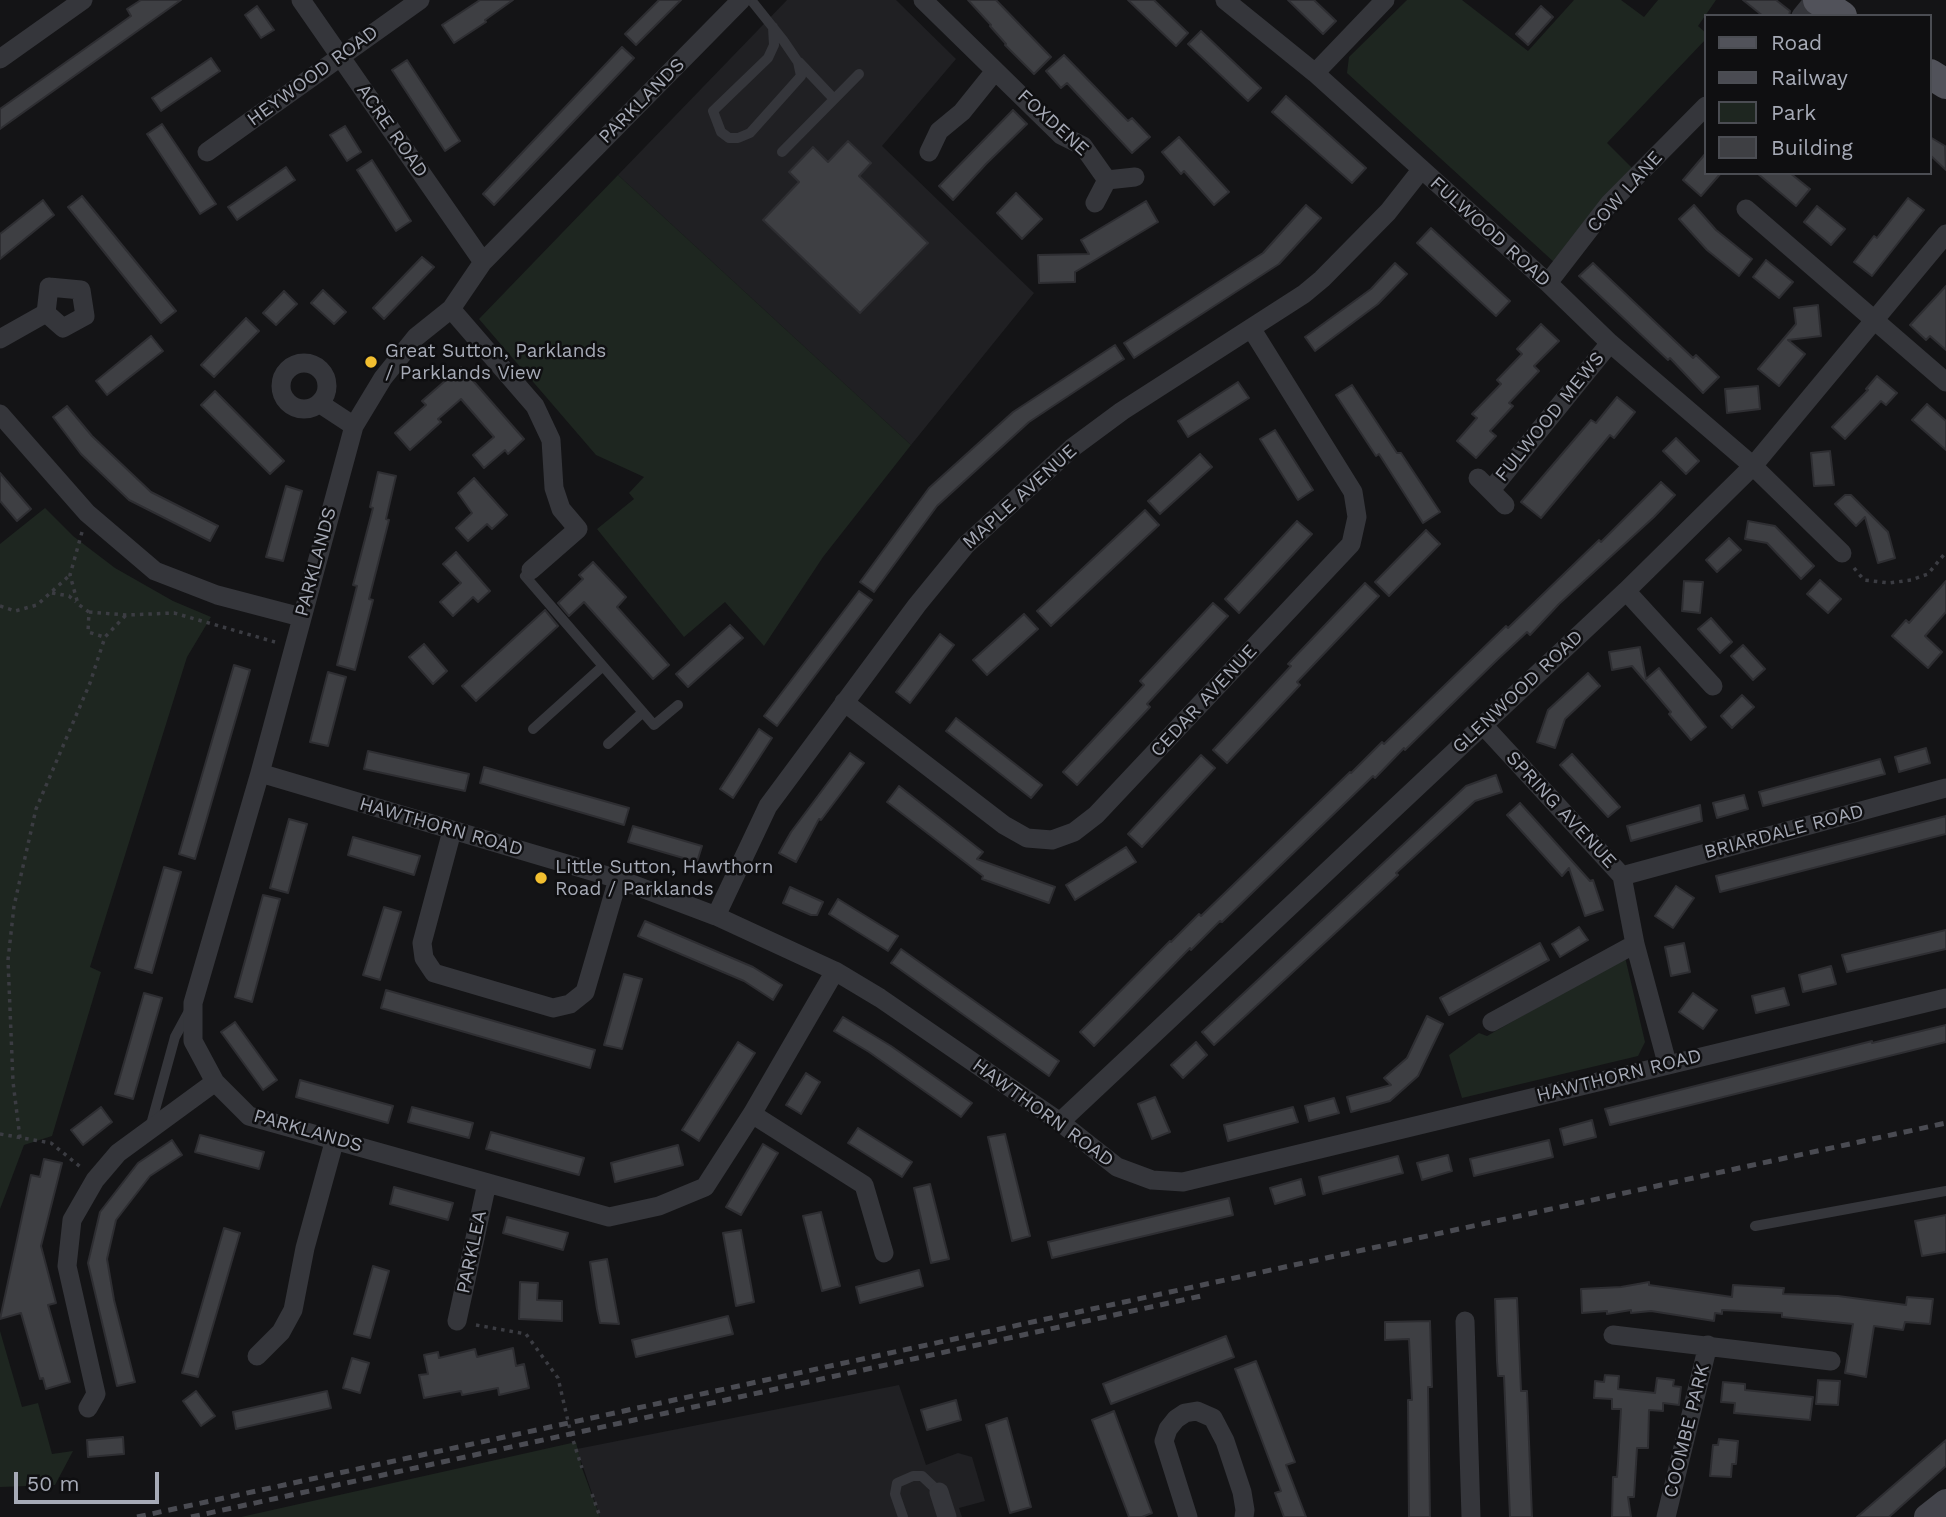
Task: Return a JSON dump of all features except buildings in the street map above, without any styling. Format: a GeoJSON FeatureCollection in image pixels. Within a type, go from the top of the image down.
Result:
{"type":"FeatureCollection","features":[{"type":"Feature","properties":{"kind":"main road"},"geometry":{"type":"LineString","coordinates":[[1816,0],[1839,14]]}},
{"type":"Feature","properties":{"kind":"main road"},"geometry":{"type":"LineString","coordinates":[[1927,1517],[1946,1502]]}},
{"type":"Feature","properties":{"kind":"street"},"geometry":{"type":"LineString","coordinates":[[0,59],[83,0]]}},
{"type":"Feature","properties":{"kind":"street","name":"ACRE ROAD"},"geometry":{"type":"LineString","coordinates":[[301,0],[483,262]]}},
{"type":"Feature","properties":{"kind":"street","name":"HEYWOOD ROAD"},"geometry":{"type":"LineString","coordinates":[[207,152],[420,0]]}},
{"type":"Feature","properties":{"kind":"street","name":"PARKLANDS"},"geometry":{"type":"LineString","coordinates":[[741,0],[483,262],[451,309],[416,337],[383,378],[354,426],[260,773],[193,1003],[193,1041],[215,1082],[249,1116],[609,1217],[659,1206],[705,1187],[752,1114],[835,971]]}},
{"type":"Feature","properties":{"kind":"street","name":"FOXDENE"},"geometry":{"type":"LineString","coordinates":[[923,0],[1061,135],[1083,146],[1107,180]]}},
{"type":"Feature","properties":{"kind":"street","name":"FULWOOD ROAD"},"geometry":{"type":"LineString","coordinates":[[1225,0],[1315,73],[1548,283],[1610,343],[1753,466],[1843,553]]}},
{"type":"Feature","properties":{"kind":"street"},"geometry":{"type":"LineString","coordinates":[[1315,73],[1385,0]]}},
{"type":"Feature","properties":{"kind":"street"},"geometry":{"type":"LineString","coordinates":[[1803,14],[1816,0]]}},
{"type":"Feature","properties":{"kind":"street"},"geometry":{"type":"LineString","coordinates":[[929,152],[939,131],[962,112],[995,71]]}},
{"type":"Feature","properties":{"kind":"street","name":"COW LANE"},"geometry":{"type":"LineString","coordinates":[[1548,283],[1609,204],[1704,108]]}},
{"type":"Feature","properties":{"kind":"street","name":"MAPLE AVENUE"},"geometry":{"type":"LineString","coordinates":[[716,916],[768,806],[844,702],[966,545],[1072,448],[1304,294],[1388,212],[1421,170]]}},
{"type":"Feature","properties":{"kind":"street"},"geometry":{"type":"LineString","coordinates":[[1096,203],[1107,180],[1135,177]]}},
{"type":"Feature","properties":{"kind":"street"},"geometry":{"type":"LineString","coordinates":[[1746,209],[1946,382]]}},
{"type":"Feature","properties":{"kind":"street","name":"GLENWOOD ROAD"},"geometry":{"type":"LineString","coordinates":[[1060,1122],[1626,591],[1753,466],[1946,233]]}},
{"type":"Feature","properties":{"kind":"street"},"geometry":{"type":"LineString","coordinates":[[451,309],[534,405],[551,440],[554,488],[561,509],[578,529],[531,570]]}},
{"type":"Feature","properties":{"kind":"street"},"geometry":{"type":"LineString","coordinates":[[0,339],[46,313]]}},
{"type":"Feature","properties":{"kind":"street","name":"CEDAR AVENUE"},"geometry":{"type":"LineString","coordinates":[[844,702],[1004,825],[1027,838],[1052,840],[1074,832],[1096,815],[1351,544],[1357,517],[1353,492],[1251,328]]}},
{"type":"Feature","properties":{"kind":"street","name":"FULWOOD MEWS"},"geometry":{"type":"LineString","coordinates":[[1505,505],[1484,484],[1610,343]]}},
{"type":"Feature","properties":{"kind":"street"},"geometry":{"type":"LineString","coordinates":[[319,403],[354,426]]}},
{"type":"Feature","properties":{"kind":"street"},"geometry":{"type":"LineString","coordinates":[[0,414],[87,513],[155,571],[217,595],[301,617]]}},
{"type":"Feature","properties":{"kind":"street"},"geometry":{"type":"LineString","coordinates":[[1626,591],[1713,686]]}},
{"type":"Feature","properties":{"kind":"street","name":"SPRING AVENUE"},"geometry":{"type":"LineString","coordinates":[[1483,725],[1622,876],[1636,944],[1667,1063]]}},
{"type":"Feature","properties":{"kind":"street","name":"HAWTHORN ROAD"},"geometry":{"type":"LineString","coordinates":[[260,773],[618,879],[716,916],[835,971],[880,998],[1060,1122],[1118,1167],[1152,1180],[1183,1182],[1667,1063],[1946,998]]}},
{"type":"Feature","properties":{"kind":"street","name":"BRIARDALE ROAD"},"geometry":{"type":"LineString","coordinates":[[1622,876],[1946,788]]}},
{"type":"Feature","properties":{"kind":"street"},"geometry":{"type":"LineString","coordinates":[[452,831],[422,943],[424,958],[434,973],[553,1008],[570,1004],[585,992],[618,879]]}},
{"type":"Feature","properties":{"kind":"street"},"geometry":{"type":"LineString","coordinates":[[1492,1022],[1636,944]]}},
{"type":"Feature","properties":{"kind":"street"},"geometry":{"type":"LineString","coordinates":[[88,1408],[96,1394],[67,1266],[72,1220],[95,1180],[118,1153],[215,1082]]}},
{"type":"Feature","properties":{"kind":"street"},"geometry":{"type":"LineString","coordinates":[[752,1114],[864,1185],[884,1253]]}},
{"type":"Feature","properties":{"kind":"street"},"geometry":{"type":"LineString","coordinates":[[257,1356],[281,1332],[293,1310],[305,1248],[335,1139]]}},
{"type":"Feature","properties":{"kind":"street","name":"PARKLEA"},"geometry":{"type":"LineString","coordinates":[[457,1321],[487,1183]]}},
{"type":"Feature","properties":{"kind":"street"},"geometry":{"type":"LineString","coordinates":[[1465,1321],[1471,1517]]}},
{"type":"Feature","properties":{"kind":"street"},"geometry":{"type":"LineString","coordinates":[[1613,1335],[1831,1361]]}},
{"type":"Feature","properties":{"kind":"street","name":"COOMBE PARK"},"geometry":{"type":"LineString","coordinates":[[1666,1517],[1708,1345]]}},
{"type":"Feature","properties":{"kind":"street"},"geometry":{"type":"LineString","coordinates":[[1188,1517],[1164,1441],[1168,1429],[1176,1419],[1185,1413],[1197,1411],[1213,1418],[1225,1441],[1242,1492],[1244,1517]]}},
{"type":"Feature","properties":{"kind":"street"},"geometry":{"type":"LineString","coordinates":[[939,1492],[947,1517]]}},
{"type":"Feature","properties":{"kind":"lane"},"geometry":{"type":"LineString","coordinates":[[751,0],[798,62],[834,99]]}},
{"type":"Feature","properties":{"kind":"lane"},"geometry":{"type":"LineString","coordinates":[[773,27],[774,45],[768,58],[713,111],[720,132],[729,138],[750,133],[801,76],[798,62]]}},
{"type":"Feature","properties":{"kind":"lane"},"geometry":{"type":"LineString","coordinates":[[782,152],[859,74]]}},
{"type":"Feature","properties":{"kind":"lane"},"geometry":{"type":"LineString","coordinates":[[531,570],[525,576],[654,725],[678,705]]}},
{"type":"Feature","properties":{"kind":"lane"},"geometry":{"type":"LineString","coordinates":[[533,729],[603,666]]}},
{"type":"Feature","properties":{"kind":"lane"},"geometry":{"type":"LineString","coordinates":[[608,744],[643,712]]}},
{"type":"Feature","properties":{"kind":"lane"},"geometry":{"type":"LineString","coordinates":[[149,1130],[176,1037],[193,1003]]}},
{"type":"Feature","properties":{"kind":"lane"},"geometry":{"type":"LineString","coordinates":[[1755,1226],[1946,1191]]}},
{"type":"Feature","properties":{"kind":"lane"},"geometry":{"type":"LineString","coordinates":[[903,1517],[895,1494],[897,1483],[913,1476],[922,1476],[939,1492]]}},
{"type":"Feature","properties":{"kind":"path"},"geometry":{"type":"LineString","coordinates":[[78,604],[70,575],[87,513]]}},
{"type":"Feature","properties":{"kind":"path"},"geometry":{"type":"LineString","coordinates":[[1843,553],[1864,580],[1889,583],[1928,574],[1946,552]]}},
{"type":"Feature","properties":{"kind":"path"},"geometry":{"type":"LineString","coordinates":[[0,606],[15,611],[37,605],[70,575]]}},
{"type":"Feature","properties":{"kind":"path"},"geometry":{"type":"LineString","coordinates":[[50,593],[69,596],[89,612],[125,615],[174,613],[293,647]]}},
{"type":"Feature","properties":{"kind":"path"},"geometry":{"type":"LineString","coordinates":[[89,612],[88,632],[105,637]]}},
{"type":"Feature","properties":{"kind":"path"},"geometry":{"type":"LineString","coordinates":[[20,1138],[13,1082],[8,960],[14,906],[36,809],[90,683],[105,637],[125,615]]}},
{"type":"Feature","properties":{"kind":"path"},"geometry":{"type":"LineString","coordinates":[[0,1134],[51,1143],[95,1180]]}},
{"type":"Feature","properties":{"kind":"path"},"geometry":{"type":"LineString","coordinates":[[457,1321],[526,1334],[558,1378],[582,1468]]}},
{"type":"Feature","properties":{"kind":"path"},"geometry":{"type":"LineString","coordinates":[[593,1494],[600,1517]]}},
{"type":"Feature","properties":{"kind":"shaded area"},"geometry":{"type":"Polygon","coordinates":[[[787,0],[896,0],[956,59],[882,146],[1034,293],[911,445],[618,175],[787,0]]]}},
{"type":"Feature","properties":{"kind":"shaded area"},"geometry":{"type":"Polygon","coordinates":[[[899,1385],[926,1465],[958,1453],[972,1457],[985,1501],[959,1508],[962,1517],[600,1517],[577,1449],[899,1385]]]}},
{"type":"Feature","properties":{"kind":"green space"},"geometry":{"type":"Polygon","coordinates":[[[1407,0],[1462,0],[1528,51],[1574,0],[1621,0],[1644,17],[1658,0],[1716,0],[1698,26],[1704,31],[1704,41],[1607,143],[1633,169],[1555,263],[1347,73],[1349,57],[1407,0]]]}},
{"type":"Feature","properties":{"kind":"green space"},"geometry":{"type":"Polygon","coordinates":[[[618,175],[911,445],[823,557],[764,646],[725,602],[684,637],[597,529],[634,499],[629,493],[644,477],[596,455],[479,319],[618,175]]]}},
{"type":"Feature","properties":{"kind":"green space"},"geometry":{"type":"Polygon","coordinates":[[[45,508],[73,536],[115,568],[173,601],[211,617],[187,657],[90,967],[101,972],[52,1136],[24,1145],[0,1209],[0,544],[45,508]]]}},
{"type":"Feature","properties":{"kind":"green space"},"geometry":{"type":"Polygon","coordinates":[[[1625,957],[1645,1042],[1638,1056],[1462,1098],[1449,1055],[1479,1033],[1487,1036],[1625,957]]]}},
{"type":"Feature","properties":{"kind":"green space"},"geometry":{"type":"Polygon","coordinates":[[[0,1331],[22,1407],[38,1403],[52,1454],[73,1451],[55,1485],[0,1487],[0,1331]]]}},
{"type":"Feature","properties":{"kind":"green space"},"geometry":{"type":"Polygon","coordinates":[[[576,1442],[582,1468],[600,1517],[241,1517],[576,1442]]]}},
{"type":"Feature","properties":{"kind":"railway"},"geometry":{"type":"LineString","coordinates":[[137,1517],[1946,1123]]}},
{"type":"Feature","properties":{"kind":"railway"},"geometry":{"type":"LineString","coordinates":[[191,1517],[1201,1296]]}},
{"type":"Feature","properties":{"kind":"place","name":"Great Sutton, Parklands / Parklands View"},"geometry":{"type":"Point","coordinates":[371,362]}},
{"type":"Feature","properties":{"kind":"place","name":"Little Sutton, Hawthorn Road / Parklands"},"geometry":{"type":"Point","coordinates":[541,878]}}]}
